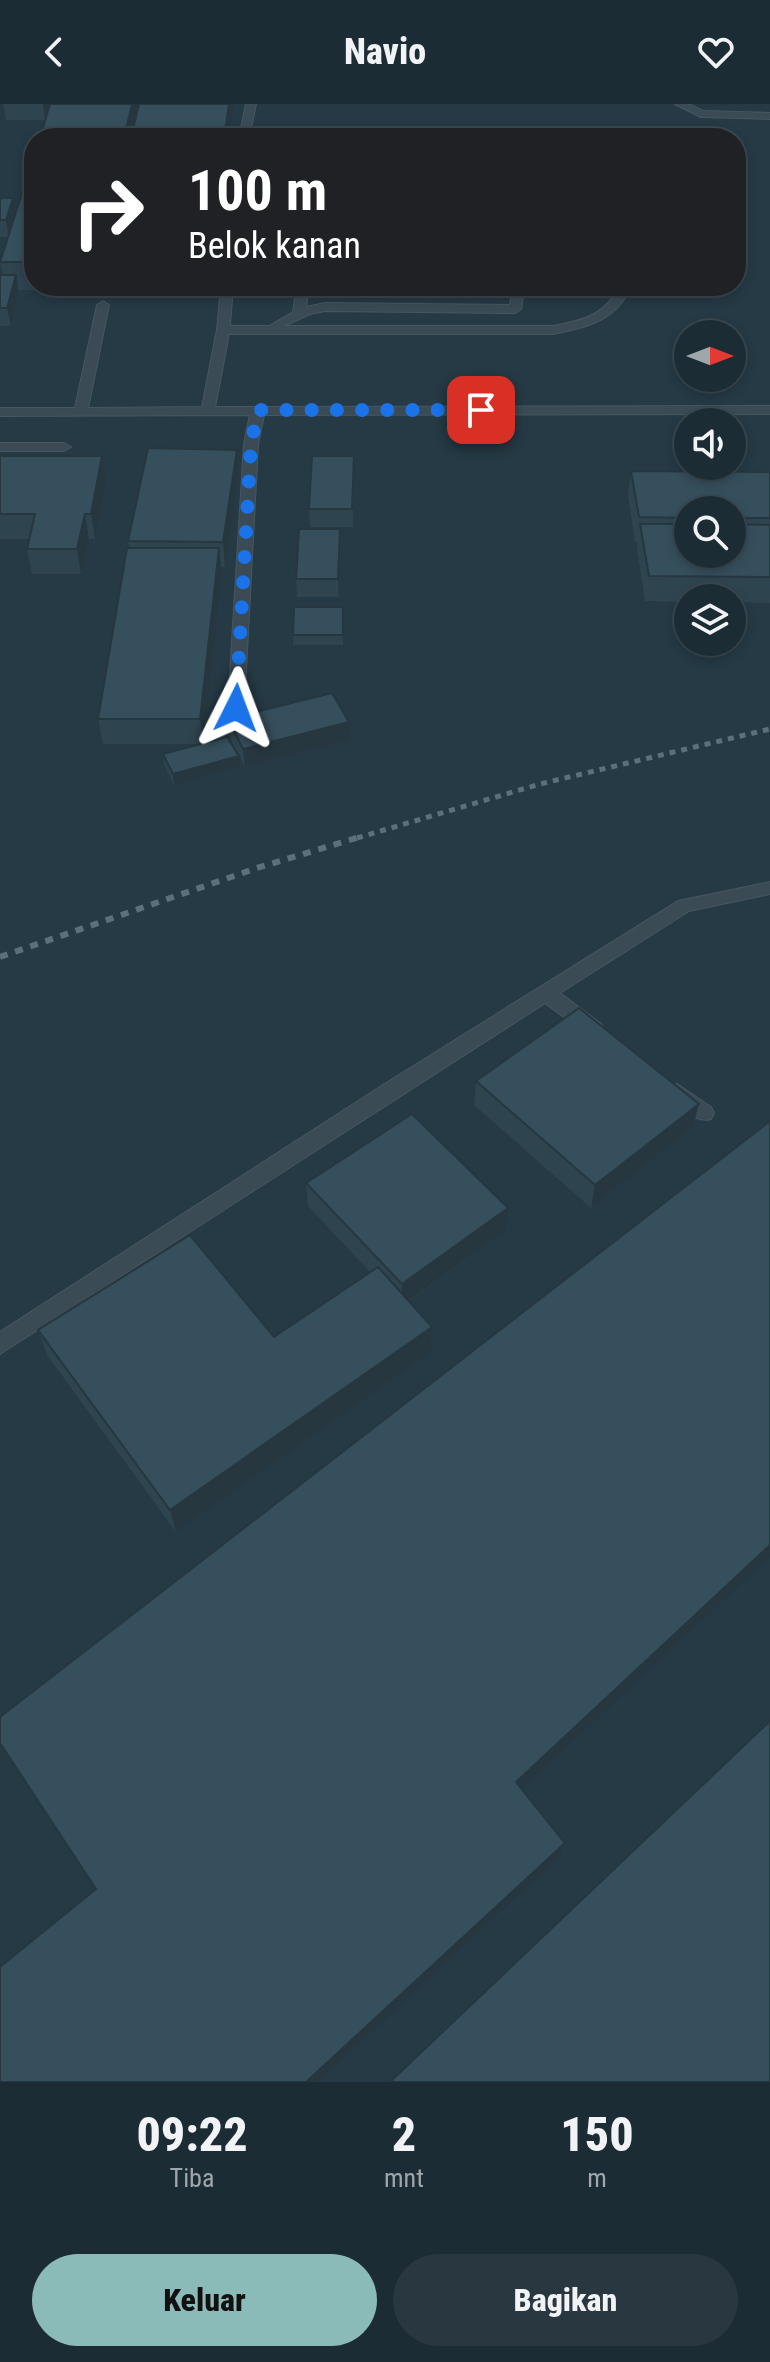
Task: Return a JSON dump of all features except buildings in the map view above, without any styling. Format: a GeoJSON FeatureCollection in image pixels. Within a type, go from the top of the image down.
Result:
{"type":"FeatureCollection","features":[{"type":"Feature","properties":{"kind":"lane"},"geometry":{"type":"LineString","coordinates":[[246,128],[251,104]]}},
{"type":"Feature","properties":{"kind":"lane"},"geometry":{"type":"LineString","coordinates":[[680,104],[701,114],[770,116]]}},
{"type":"Feature","properties":{"kind":"lane"},"geometry":{"type":"LineString","coordinates":[[735,104],[738,116]]}},
{"type":"Feature","properties":{"kind":"lane"},"geometry":{"type":"LineString","coordinates":[[208,409],[226,296]]}},
{"type":"Feature","properties":{"kind":"lane"},"geometry":{"type":"LineString","coordinates":[[299,315],[302,296]]}},
{"type":"Feature","properties":{"kind":"lane"},"geometry":{"type":"LineString","coordinates":[[268,329],[325,307],[515,309],[517,296]]}},
{"type":"Feature","properties":{"kind":"lane"},"geometry":{"type":"LineString","coordinates":[[223,330],[553,330],[599,320],[614,308],[622,296]]}},
{"type":"Feature","properties":{"kind":"lane"},"geometry":{"type":"LineString","coordinates":[[81,411],[103,305]]}},
{"type":"Feature","properties":{"kind":"lane"},"geometry":{"type":"LineString","coordinates":[[0,412],[208,409],[769,413]]}},
{"type":"Feature","properties":{"kind":"lane"},"geometry":{"type":"LineString","coordinates":[[236,708],[251,444],[258,410]]}},
{"type":"Feature","properties":{"kind":"lane"},"geometry":{"type":"LineString","coordinates":[[0,447],[64,447]]}},
{"type":"Feature","properties":{"kind":"lane"},"geometry":{"type":"LineString","coordinates":[[0,1344],[684,906],[770,888]]}},
{"type":"Feature","properties":{"kind":"lane"},"geometry":{"type":"LineString","coordinates":[[546,993],[607,1039]]}},
{"type":"Feature","properties":{"kind":"lane"},"geometry":{"type":"LineString","coordinates":[[655,1076],[704,1113]]}},
{"type":"Feature","properties":{"kind":"railway"},"geometry":{"type":"LineString","coordinates":[[357,838],[540,784],[770,729]]}},
{"type":"Feature","properties":{"kind":"railway"},"geometry":{"type":"LineString","coordinates":[[0,957],[257,868],[363,836]]}},
{"type":"Feature","properties":{"kind":"route"},"geometry":{"type":"LineString","coordinates":[[236,708],[251,444],[258,410],[481,410]]}}]}
